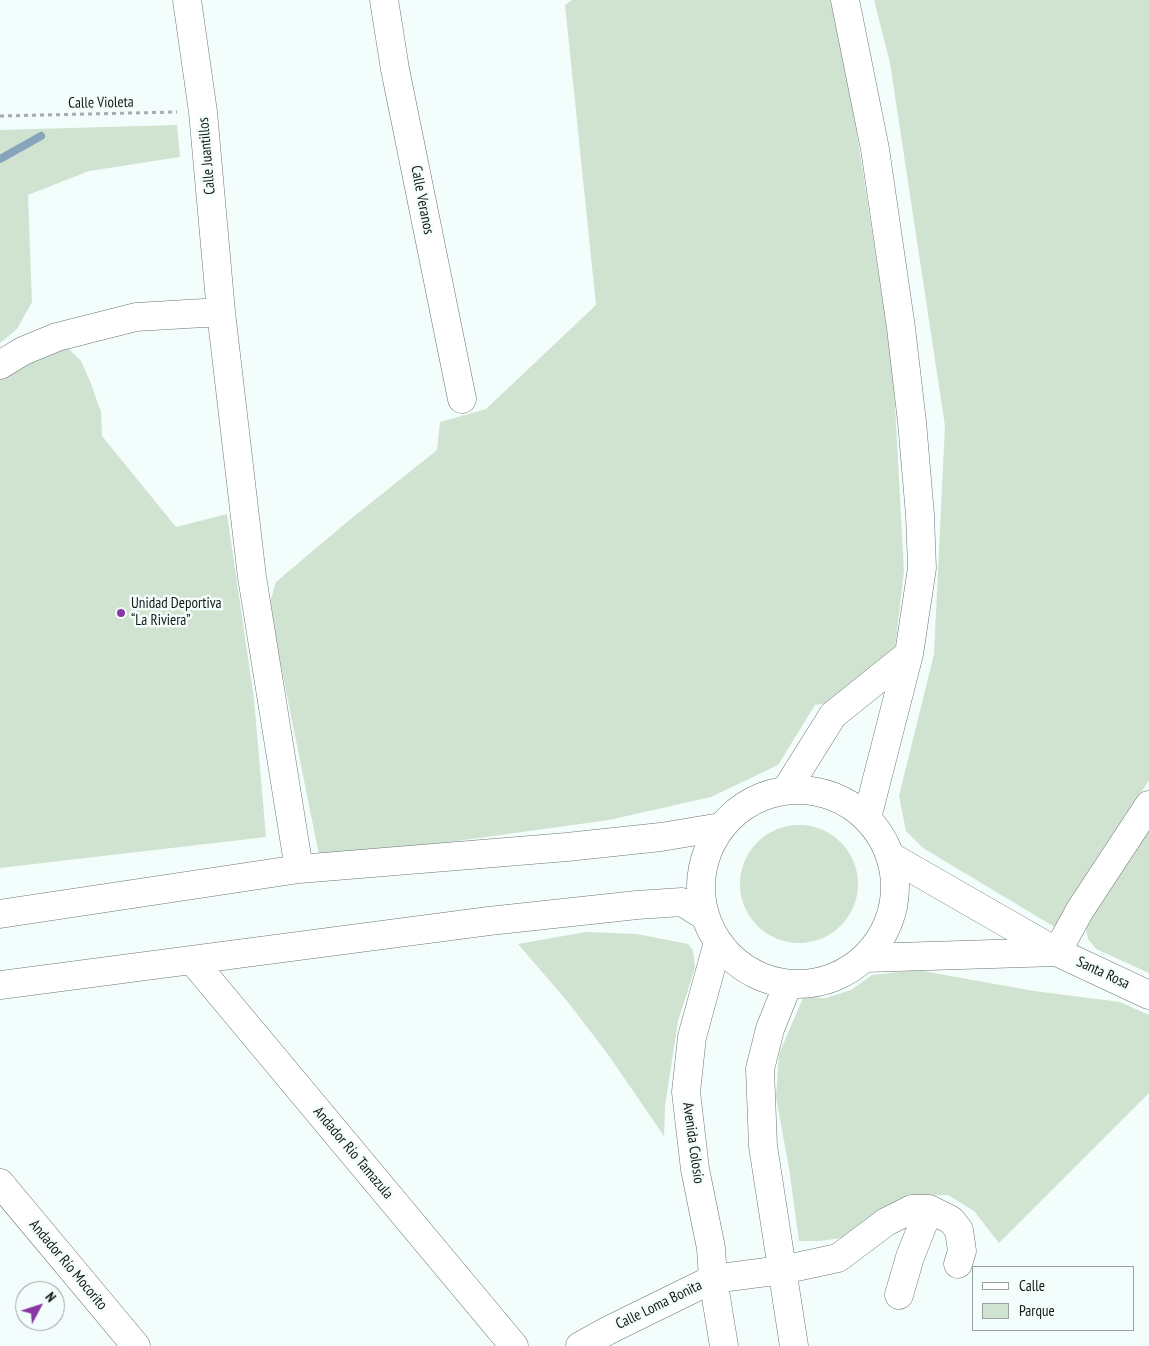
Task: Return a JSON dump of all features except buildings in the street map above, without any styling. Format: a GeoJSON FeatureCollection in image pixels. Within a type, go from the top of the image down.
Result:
{"type":"FeatureCollection","features":[{"type":"Feature","properties":{"kind":"street","name":"Calle Juantillos"},"geometry":{"type":"LineString","coordinates":[[187,0],[203,112],[221,312],[252,577],[299,869]]}},
{"type":"Feature","properties":{"kind":"street","name":"Calle Veranos"},"geometry":{"type":"LineString","coordinates":[[384,0],[395,69],[462,400]]}},
{"type":"Feature","properties":{"kind":"street"},"geometry":{"type":"LineString","coordinates":[[845,0],[875,149],[901,328],[912,422],[920,515],[922,568],[908,654],[867,818]]}},
{"type":"Feature","properties":{"kind":"street"},"geometry":{"type":"LineString","coordinates":[[0,365],[23,351],[57,337],[136,317],[221,312]]}},
{"type":"Feature","properties":{"kind":"street"},"geometry":{"type":"LineString","coordinates":[[786,790],[833,714],[908,654]]}},
{"type":"Feature","properties":{"kind":"street"},"geometry":{"type":"LineString","coordinates":[[786,790],[815,791],[824,794],[843,801],[867,818],[881,836],[890,856],[895,884],[892,912],[882,937],[865,958],[842,974],[816,983],[788,984],[761,977],[737,963],[718,942],[706,917],[701,886],[706,854],[722,826],[740,809],[762,797],[786,790]]}},
{"type":"Feature","properties":{"kind":"street"},"geometry":{"type":"LineString","coordinates":[[865,958],[1057,952],[1080,910],[1149,805]]}},
{"type":"Feature","properties":{"kind":"street"},"geometry":{"type":"LineString","coordinates":[[0,914],[299,869],[567,847],[661,837],[722,826]]}},
{"type":"Feature","properties":{"kind":"street","name":"Santa Rosa"},"geometry":{"type":"LineString","coordinates":[[890,856],[1057,952],[1149,995]]}},
{"type":"Feature","properties":{"kind":"street"},"geometry":{"type":"LineString","coordinates":[[0,985],[489,921],[637,905],[682,902],[706,917]]}},
{"type":"Feature","properties":{"kind":"street","name":"Avenida Colosio"},"geometry":{"type":"LineString","coordinates":[[718,942],[692,1037],[686,1092],[695,1169],[711,1248],[713,1279],[724,1346]]}},
{"type":"Feature","properties":{"kind":"street","name":"Andador Río Tamazula"},"geometry":{"type":"LineString","coordinates":[[192,960],[514,1346]]}},
{"type":"Feature","properties":{"kind":"street"},"geometry":{"type":"LineString","coordinates":[[788,984],[770,1029],[760,1069],[764,1146],[794,1346]]}},
{"type":"Feature","properties":{"kind":"street","name":"Andador Río Mocorito"},"geometry":{"type":"LineString","coordinates":[[0,1183],[136,1346]]}},
{"type":"Feature","properties":{"kind":"street","name":"Calle Loma Bonita"},"geometry":{"type":"LineString","coordinates":[[580,1346],[713,1279],[782,1270],[838,1258],[886,1222],[912,1209],[929,1209]]}},
{"type":"Feature","properties":{"kind":"street"},"geometry":{"type":"LineString","coordinates":[[899,1295],[910,1258],[929,1209],[951,1220],[959,1230],[962,1251],[958,1264]]}},
{"type":"Feature","properties":{"kind":"path","name":"Calle Violeta"},"geometry":{"type":"LineString","coordinates":[[0,116],[203,112]]}},
{"type":"Feature","properties":{"kind":"green space"},"geometry":{"type":"Polygon","coordinates":[[[572,0],[830,0],[845,56],[893,368],[904,571],[892,674],[840,702],[815,705],[778,765],[711,797],[609,820],[320,860],[279,656],[267,612],[276,582],[437,450],[440,422],[486,409],[596,305],[565,5],[572,0]]]}},
{"type":"Feature","properties":{"kind":"green space"},"geometry":{"type":"Polygon","coordinates":[[[874,0],[1149,0],[1149,780],[1058,929],[923,848],[906,831],[899,796],[934,654],[945,426],[890,63],[874,0]]]}},
{"type":"Feature","properties":{"kind":"green space"},"geometry":{"type":"Polygon","coordinates":[[[177,125],[180,157],[89,171],[28,195],[32,302],[17,329],[0,343],[0,130],[177,125]]]}},
{"type":"Feature","properties":{"kind":"green space","name":"Unidad Deportiva “La Riviera”"},"geometry":{"type":"Polygon","coordinates":[[[64,344],[81,361],[90,381],[101,412],[102,436],[176,527],[227,514],[254,699],[266,837],[0,868],[0,376],[64,344]]]}},
{"type":"Feature","properties":{"kind":"green space"},"geometry":{"type":"Polygon","coordinates":[[[1149,816],[1149,973],[1096,949],[1088,939],[1085,924],[1149,816]]]}},
{"type":"Feature","properties":{"kind":"green space"},"geometry":{"type":"Polygon","coordinates":[[[799,825],[822,829],[841,842],[854,861],[858,884],[854,907],[841,926],[822,939],[799,943],[776,939],[757,926],[744,907],[740,884],[744,861],[757,842],[776,829],[799,825]]]}},
{"type":"Feature","properties":{"kind":"green space"},"geometry":{"type":"Polygon","coordinates":[[[586,932],[637,934],[688,944],[693,950],[695,968],[678,1021],[665,1106],[664,1136],[607,1053],[567,1001],[518,944],[586,932]]]}},
{"type":"Feature","properties":{"kind":"green space"},"geometry":{"type":"Polygon","coordinates":[[[917,970],[1034,991],[1120,1002],[1149,1015],[1149,1093],[999,1243],[974,1211],[948,1195],[919,1196],[850,1237],[819,1241],[799,1241],[789,1168],[776,1097],[779,1054],[803,998],[826,998],[851,990],[872,975],[917,970]]]}},
{"type":"Feature","properties":{"kind":"waterway"},"geometry":{"type":"LineString","coordinates":[[0,159],[41,136]]}},
{"type":"Feature","properties":{"kind":"place","name":"Unidad Deportiva “La Riviera”"},"geometry":{"type":"Point","coordinates":[121,613]}}]}
